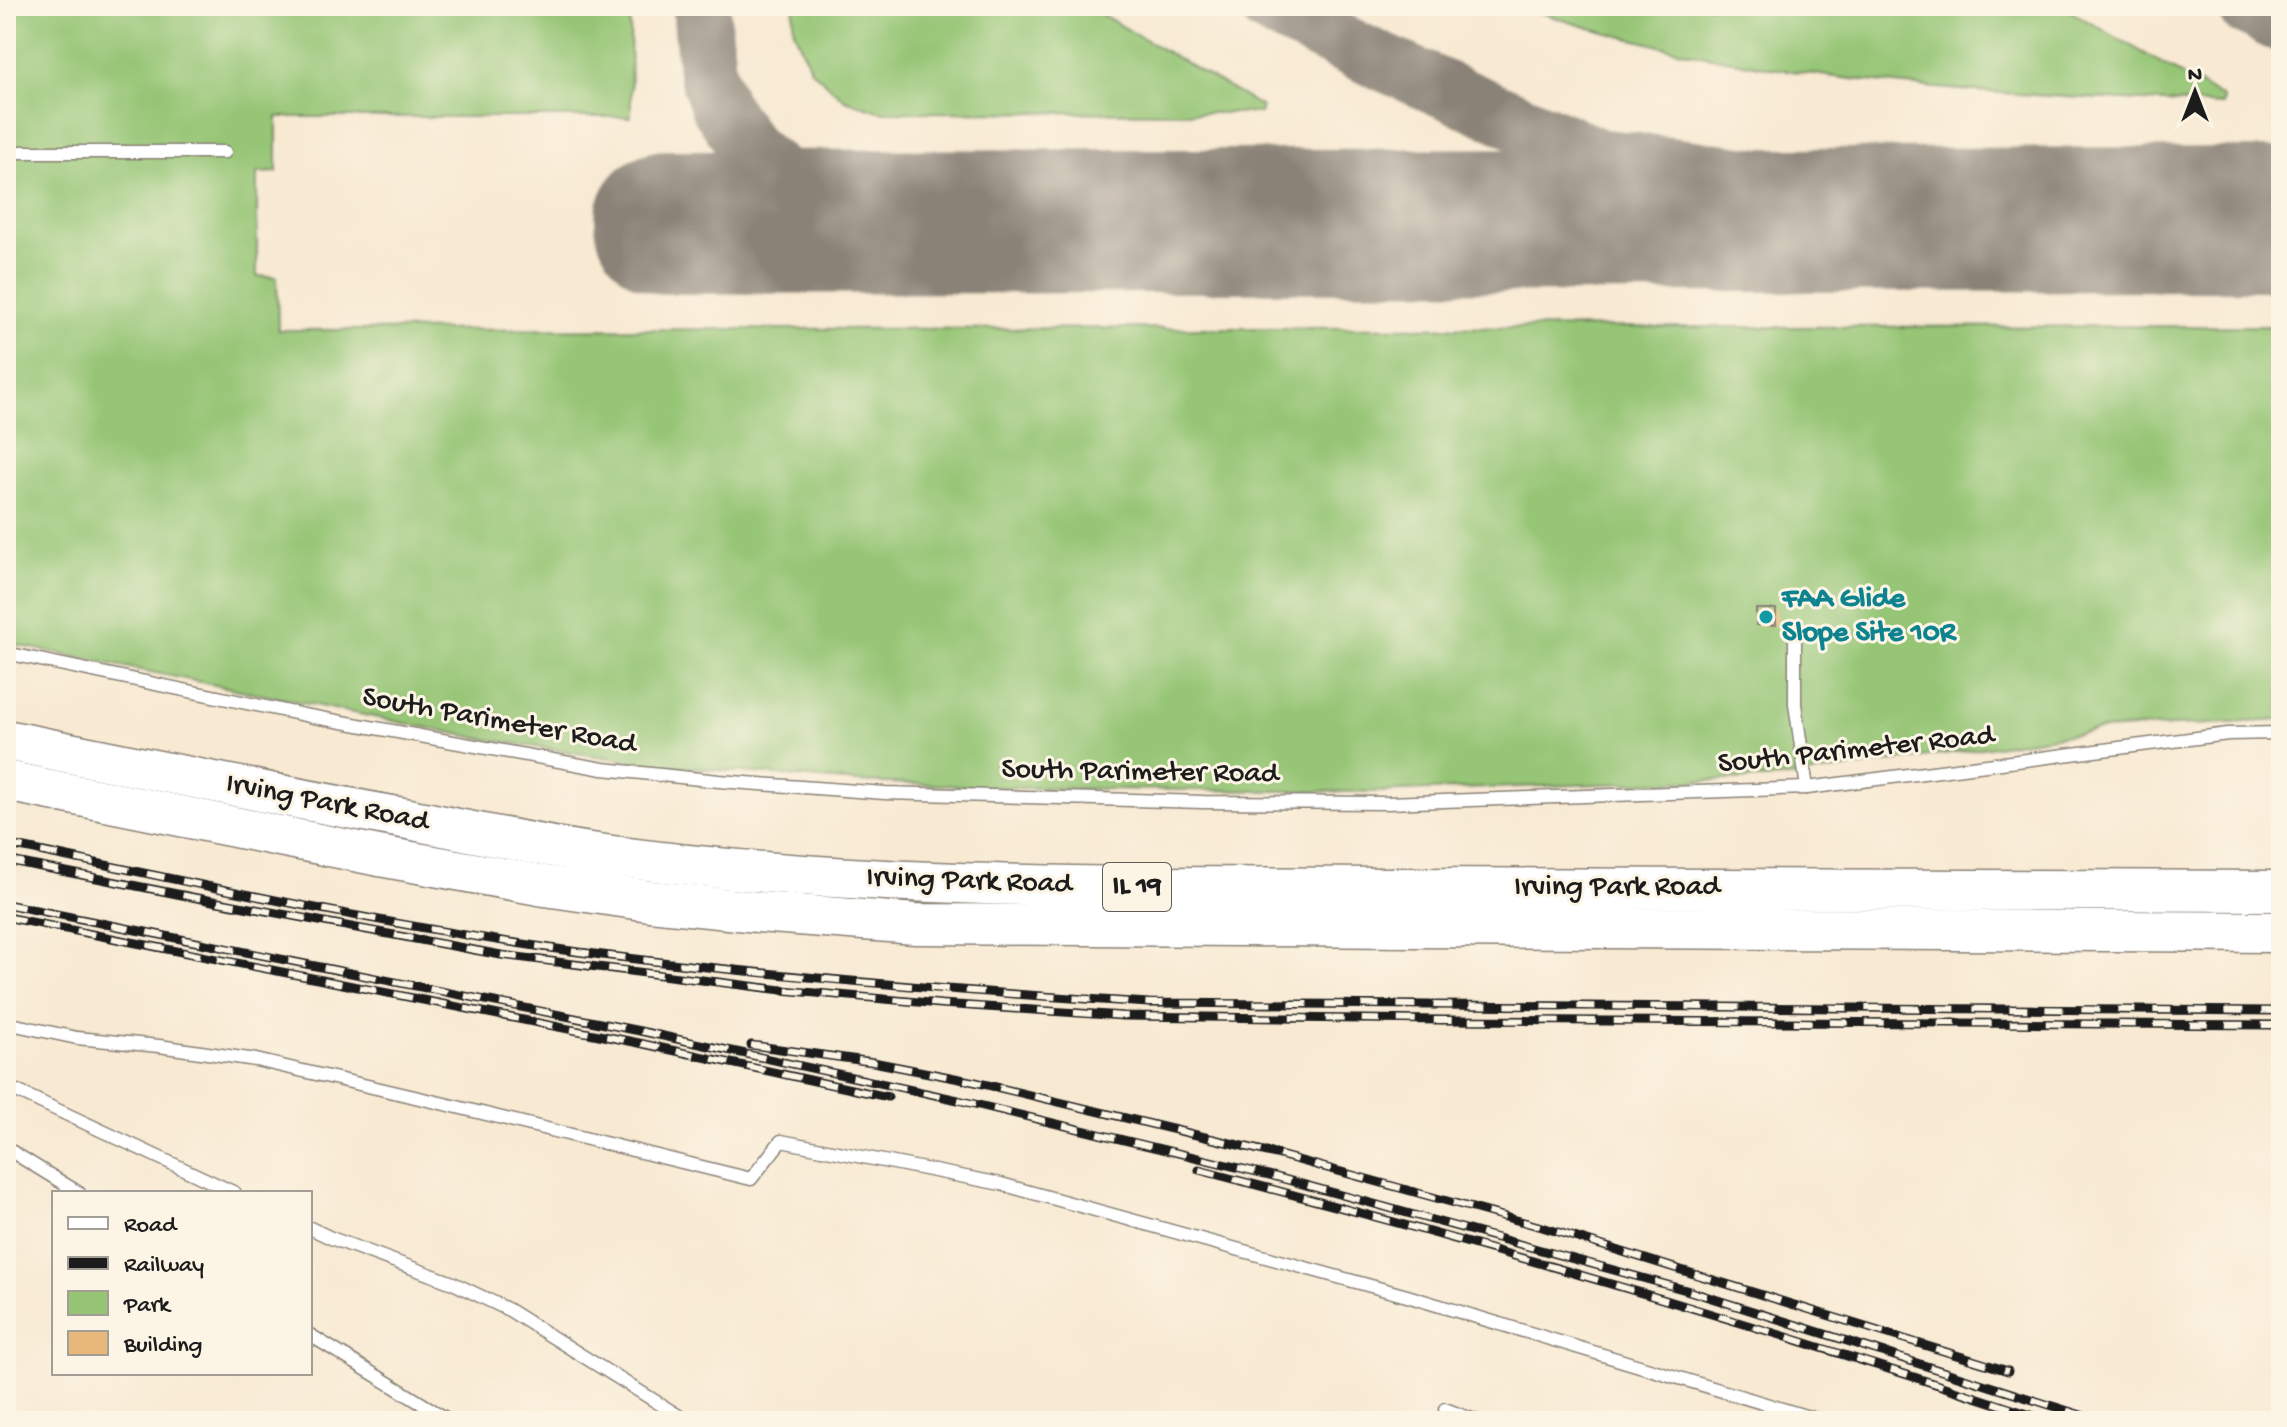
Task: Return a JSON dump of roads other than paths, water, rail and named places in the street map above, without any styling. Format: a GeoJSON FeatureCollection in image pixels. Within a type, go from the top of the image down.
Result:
{"type":"FeatureCollection","features":[{"type":"Feature","properties":{"kind":"main road","name":"Irving Park Road"},"geometry":{"type":"LineString","coordinates":[[6,740],[530,884],[785,915],[916,924],[1929,909],[2281,891]]}},
{"type":"Feature","properties":{"kind":"main road","name":"Irving Park Road"},"geometry":{"type":"LineString","coordinates":[[6,781],[297,819]]}},
{"type":"Feature","properties":{"kind":"main road","name":"Irving Park Road"},"geometry":{"type":"LineString","coordinates":[[1929,909],[2281,932]]}},
{"type":"Feature","properties":{"kind":"lane"},"geometry":{"type":"LineString","coordinates":[[6,152],[225,152]]}},
{"type":"Feature","properties":{"kind":"lane"},"geometry":{"type":"LineString","coordinates":[[1795,630],[1795,704],[1807,788]]}},
{"type":"Feature","properties":{"kind":"lane","name":"South Parimeter Road"},"geometry":{"type":"LineString","coordinates":[[6,653],[309,716],[603,769],[855,791],[1203,802],[1387,803],[1807,788],[2228,734],[2281,733]]}},
{"type":"Feature","properties":{"kind":"lane"},"geometry":{"type":"LineString","coordinates":[[6,1023],[77,1038],[256,1060],[751,1179],[781,1141],[1001,1184],[1407,1296],[1822,1421]]}},
{"type":"Feature","properties":{"kind":"lane"},"geometry":{"type":"LineString","coordinates":[[6,1086],[231,1191]]}},
{"type":"Feature","properties":{"kind":"lane"},"geometry":{"type":"LineString","coordinates":[[6,1148],[76,1191]]}},
{"type":"Feature","properties":{"kind":"lane"},"geometry":{"type":"LineString","coordinates":[[312,1229],[453,1283],[509,1310],[687,1421]]}},
{"type":"Feature","properties":{"kind":"lane"},"geometry":{"type":"LineString","coordinates":[[312,1336],[450,1421]]}},
{"type":"Feature","properties":{"kind":"lane"},"geometry":{"type":"LineString","coordinates":[[1445,1409],[1477,1421]]}},
{"type":"Feature","properties":{"kind":"railway"},"geometry":{"type":"LineString","coordinates":[[6,844],[287,902],[500,941],[715,968],[1004,993],[1149,1003],[2281,1011]]}},
{"type":"Feature","properties":{"kind":"railway"},"geometry":{"type":"LineString","coordinates":[[6,860],[501,955],[782,990],[941,1004],[1124,1016],[2281,1025]]}},
{"type":"Feature","properties":{"kind":"railway"},"geometry":{"type":"LineString","coordinates":[[6,904],[640,1031],[958,1100],[1273,1176],[1686,1290],[2100,1421]]}},
{"type":"Feature","properties":{"kind":"railway"},"geometry":{"type":"LineString","coordinates":[[6,917],[639,1043],[888,1097]]}},
{"type":"Feature","properties":{"kind":"railway"},"geometry":{"type":"LineString","coordinates":[[751,1045],[873,1062],[975,1082],[1276,1154],[1542,1227],[2008,1371]]}},
{"type":"Feature","properties":{"kind":"railway"},"geometry":{"type":"LineString","coordinates":[[1199,1170],[1626,1288],[2049,1421]]}},
{"type":"Feature","properties":{"kind":"place","name":"FAA Glide Slope Site 10R"},"geometry":{"type":"Point","coordinates":[1766,617]}}]}
